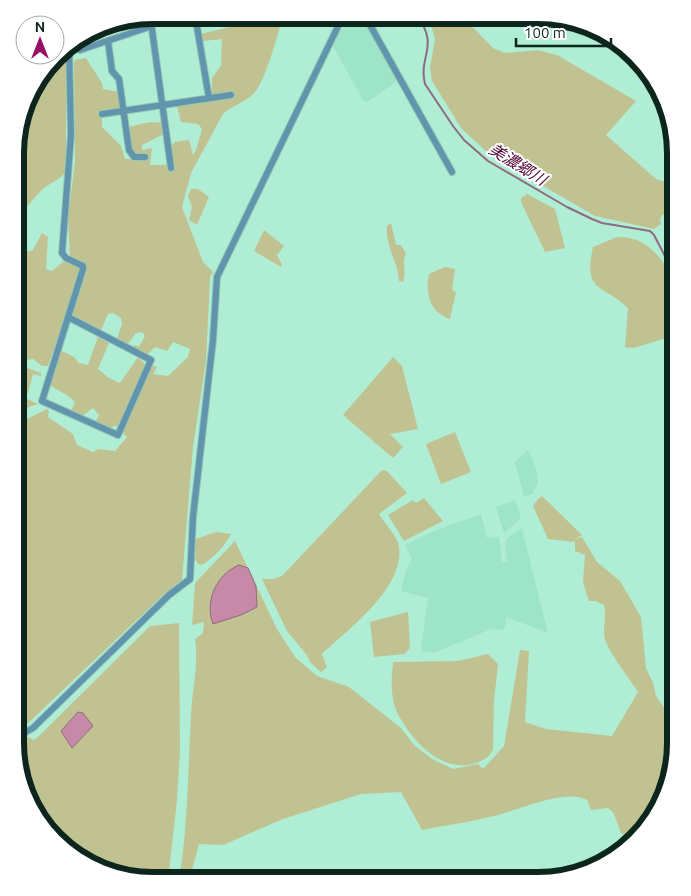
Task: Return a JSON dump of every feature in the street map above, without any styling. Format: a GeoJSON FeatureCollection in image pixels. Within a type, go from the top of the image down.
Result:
{"type":"FeatureCollection","features":[{"type":"Feature","properties":{"kind":"street"},"geometry":{"type":"LineString","coordinates":[[197,24],[209,98]]}},
{"type":"Feature","properties":{"kind":"street"},"geometry":{"type":"LineString","coordinates":[[24,733],[33,728],[170,595],[190,579],[193,518],[213,340],[217,277],[339,24]]}},
{"type":"Feature","properties":{"kind":"street"},"geometry":{"type":"LineString","coordinates":[[369,24],[452,172]]}},
{"type":"Feature","properties":{"kind":"street"},"geometry":{"type":"LineString","coordinates":[[71,53],[152,26],[172,168]]}},
{"type":"Feature","properties":{"kind":"street"},"geometry":{"type":"LineString","coordinates":[[108,41],[112,71],[119,79],[131,155],[145,157]]}},
{"type":"Feature","properties":{"kind":"street"},"geometry":{"type":"LineString","coordinates":[[68,317],[151,360],[118,435],[42,401],[68,317],[83,269],[83,266],[66,258],[62,253],[71,135],[70,54]]}},
{"type":"Feature","properties":{"kind":"street"},"geometry":{"type":"LineString","coordinates":[[102,114],[231,95]]}},
{"type":"Feature","properties":{"kind":"shaded area"},"geometry":{"type":"Polygon","coordinates":[[[242,24],[281,24],[259,86],[252,95],[223,114],[191,173],[182,207],[203,262],[213,272],[210,277],[206,361],[193,447],[182,580],[162,596],[24,727],[24,420],[47,409],[49,411],[48,417],[73,434],[77,445],[93,452],[98,449],[115,451],[127,437],[116,426],[108,428],[95,423],[99,415],[93,408],[82,416],[71,411],[75,402],[69,396],[49,384],[60,350],[74,357],[79,363],[88,365],[98,337],[109,343],[98,369],[109,378],[120,383],[138,357],[145,364],[144,372],[152,365],[157,367],[153,374],[168,376],[188,357],[190,349],[173,342],[167,351],[155,347],[146,356],[130,348],[135,345],[139,347],[145,336],[142,332],[136,333],[127,345],[117,339],[122,324],[121,318],[113,313],[108,314],[101,330],[111,335],[110,338],[66,314],[48,366],[42,366],[33,359],[27,360],[25,367],[41,373],[41,376],[33,374],[28,393],[24,392],[24,253],[33,250],[42,233],[48,237],[46,269],[52,271],[63,262],[70,260],[68,216],[75,162],[75,60],[86,58],[102,83],[103,89],[119,92],[120,108],[102,110],[102,127],[121,146],[125,159],[146,159],[133,154],[128,127],[150,122],[163,123],[164,134],[142,145],[142,150],[152,148],[150,165],[168,165],[173,170],[170,146],[175,142],[189,140],[193,155],[202,129],[198,124],[181,122],[177,106],[219,99],[212,95],[212,78],[221,66],[222,39],[203,41],[201,34],[242,24]]]}},
{"type":"Feature","properties":{"kind":"shaded area"},"geometry":{"type":"Polygon","coordinates":[[[348,24],[367,24],[397,78],[396,82],[367,102],[364,102],[333,46],[339,32],[348,24]]]}},
{"type":"Feature","properties":{"kind":"shaded area"},"geometry":{"type":"Polygon","coordinates":[[[470,24],[493,48],[505,53],[538,50],[557,55],[636,101],[606,135],[656,179],[667,183],[667,215],[662,215],[660,219],[661,224],[654,229],[595,216],[490,155],[461,128],[432,81],[430,67],[435,39],[431,25],[470,24]]]}},
{"type":"Feature","properties":{"kind":"shaded area"},"geometry":{"type":"Polygon","coordinates":[[[66,58],[66,171],[61,177],[44,188],[24,209],[26,127],[34,103],[45,81],[59,65],[65,65],[66,58]]]}},
{"type":"Feature","properties":{"kind":"shaded area"},"geometry":{"type":"Polygon","coordinates":[[[191,189],[198,189],[209,197],[197,225],[189,220],[192,207],[188,196],[191,189]]]}},
{"type":"Feature","properties":{"kind":"shaded area"},"geometry":{"type":"Polygon","coordinates":[[[527,194],[555,209],[565,248],[545,252],[521,202],[521,198],[527,194]]]}},
{"type":"Feature","properties":{"kind":"shaded area"},"geometry":{"type":"Polygon","coordinates":[[[391,223],[396,245],[401,245],[406,254],[403,282],[399,281],[388,240],[387,226],[391,223]]]}},
{"type":"Feature","properties":{"kind":"shaded area"},"geometry":{"type":"Polygon","coordinates":[[[264,230],[284,246],[277,255],[282,265],[281,267],[254,251],[264,230]]]}},
{"type":"Feature","properties":{"kind":"shaded area"},"geometry":{"type":"Polygon","coordinates":[[[617,237],[635,239],[648,246],[659,257],[667,268],[667,338],[634,348],[625,347],[628,308],[597,286],[593,280],[591,262],[593,247],[617,237]]]}},
{"type":"Feature","properties":{"kind":"shaded area"},"geometry":{"type":"Polygon","coordinates":[[[445,267],[455,269],[452,290],[456,292],[450,319],[443,316],[434,307],[430,301],[428,288],[429,274],[445,267]]]}},
{"type":"Feature","properties":{"kind":"shaded area"},"geometry":{"type":"Polygon","coordinates":[[[393,357],[402,366],[418,429],[390,434],[403,447],[393,458],[343,415],[393,357]]]}},
{"type":"Feature","properties":{"kind":"shaded area"},"geometry":{"type":"Polygon","coordinates":[[[24,398],[38,404],[28,407],[24,418],[24,398]]]}},
{"type":"Feature","properties":{"kind":"shaded area"},"geometry":{"type":"Polygon","coordinates":[[[455,432],[471,472],[441,484],[426,444],[455,432]]]}},
{"type":"Feature","properties":{"kind":"shaded area"},"geometry":{"type":"Polygon","coordinates":[[[528,450],[536,468],[538,482],[533,494],[524,497],[515,462],[528,450]]]}},
{"type":"Feature","properties":{"kind":"shaded area"},"geometry":{"type":"Polygon","coordinates":[[[382,470],[387,471],[407,493],[379,514],[398,543],[399,562],[393,577],[373,606],[322,654],[327,667],[321,672],[310,662],[306,654],[287,631],[262,579],[273,579],[282,576],[382,470]]]}},
{"type":"Feature","properties":{"kind":"shaded area"},"geometry":{"type":"Polygon","coordinates":[[[542,496],[582,535],[575,539],[582,537],[597,562],[620,581],[641,617],[646,668],[653,683],[656,696],[667,712],[667,752],[665,769],[654,800],[641,822],[630,835],[628,837],[621,833],[613,812],[608,808],[591,810],[587,800],[578,797],[554,798],[485,818],[422,830],[401,792],[361,794],[283,819],[223,845],[199,844],[191,872],[180,872],[186,819],[191,715],[196,667],[195,639],[203,633],[204,622],[192,625],[195,583],[235,541],[277,629],[295,657],[317,676],[349,687],[401,728],[415,746],[432,759],[453,769],[478,764],[483,769],[504,746],[520,650],[529,651],[525,722],[546,729],[612,736],[638,692],[607,645],[604,635],[604,605],[596,601],[589,601],[583,582],[585,555],[575,551],[575,540],[574,542],[548,539],[533,506],[542,496]]]}},
{"type":"Feature","properties":{"kind":"shaded area"},"geometry":{"type":"Polygon","coordinates":[[[424,498],[443,521],[404,541],[388,515],[413,500],[416,503],[424,498]]]}},
{"type":"Feature","properties":{"kind":"shaded area"},"geometry":{"type":"Polygon","coordinates":[[[515,500],[521,518],[504,533],[496,507],[515,500]]]}},
{"type":"Feature","properties":{"kind":"shaded area"},"geometry":{"type":"Polygon","coordinates":[[[481,514],[487,538],[499,537],[502,562],[507,561],[505,543],[507,538],[522,528],[548,633],[506,617],[506,624],[503,630],[491,629],[436,652],[423,652],[421,648],[428,598],[401,591],[406,570],[412,559],[405,545],[434,531],[481,514]]]}},
{"type":"Feature","properties":{"kind":"shaded area"},"geometry":{"type":"Polygon","coordinates":[[[216,532],[231,534],[215,555],[202,565],[198,564],[195,559],[196,539],[216,532]]]}},
{"type":"Feature","properties":{"kind":"shaded area"},"geometry":{"type":"Polygon","coordinates":[[[239,565],[248,568],[256,586],[257,607],[241,615],[213,624],[210,606],[214,589],[224,575],[239,565]]]}},
{"type":"Feature","properties":{"kind":"shaded area"},"geometry":{"type":"Polygon","coordinates":[[[408,612],[410,648],[404,654],[374,657],[370,622],[408,612]]]}},
{"type":"Feature","properties":{"kind":"shaded area"},"geometry":{"type":"Polygon","coordinates":[[[179,623],[180,750],[177,800],[169,872],[144,872],[119,868],[88,855],[74,846],[61,835],[41,808],[28,777],[25,760],[24,740],[28,737],[34,740],[40,735],[150,626],[179,623]]]}},
{"type":"Feature","properties":{"kind":"shaded area"},"geometry":{"type":"Polygon","coordinates":[[[488,654],[498,664],[494,701],[493,749],[486,758],[476,763],[464,765],[442,760],[422,747],[400,718],[394,705],[392,691],[393,662],[458,661],[488,654]]]}},
{"type":"Feature","properties":{"kind":"shaded area"},"geometry":{"type":"Polygon","coordinates":[[[78,712],[83,713],[93,726],[72,748],[61,731],[78,712]]]}},
{"type":"Feature","properties":{"kind":"waterway","name":"美濃郷川"},"geometry":{"type":"LineString","coordinates":[[423,24],[428,43],[424,66],[425,84],[464,140],[488,161],[567,207],[602,223],[650,231],[667,260]]}}]}
